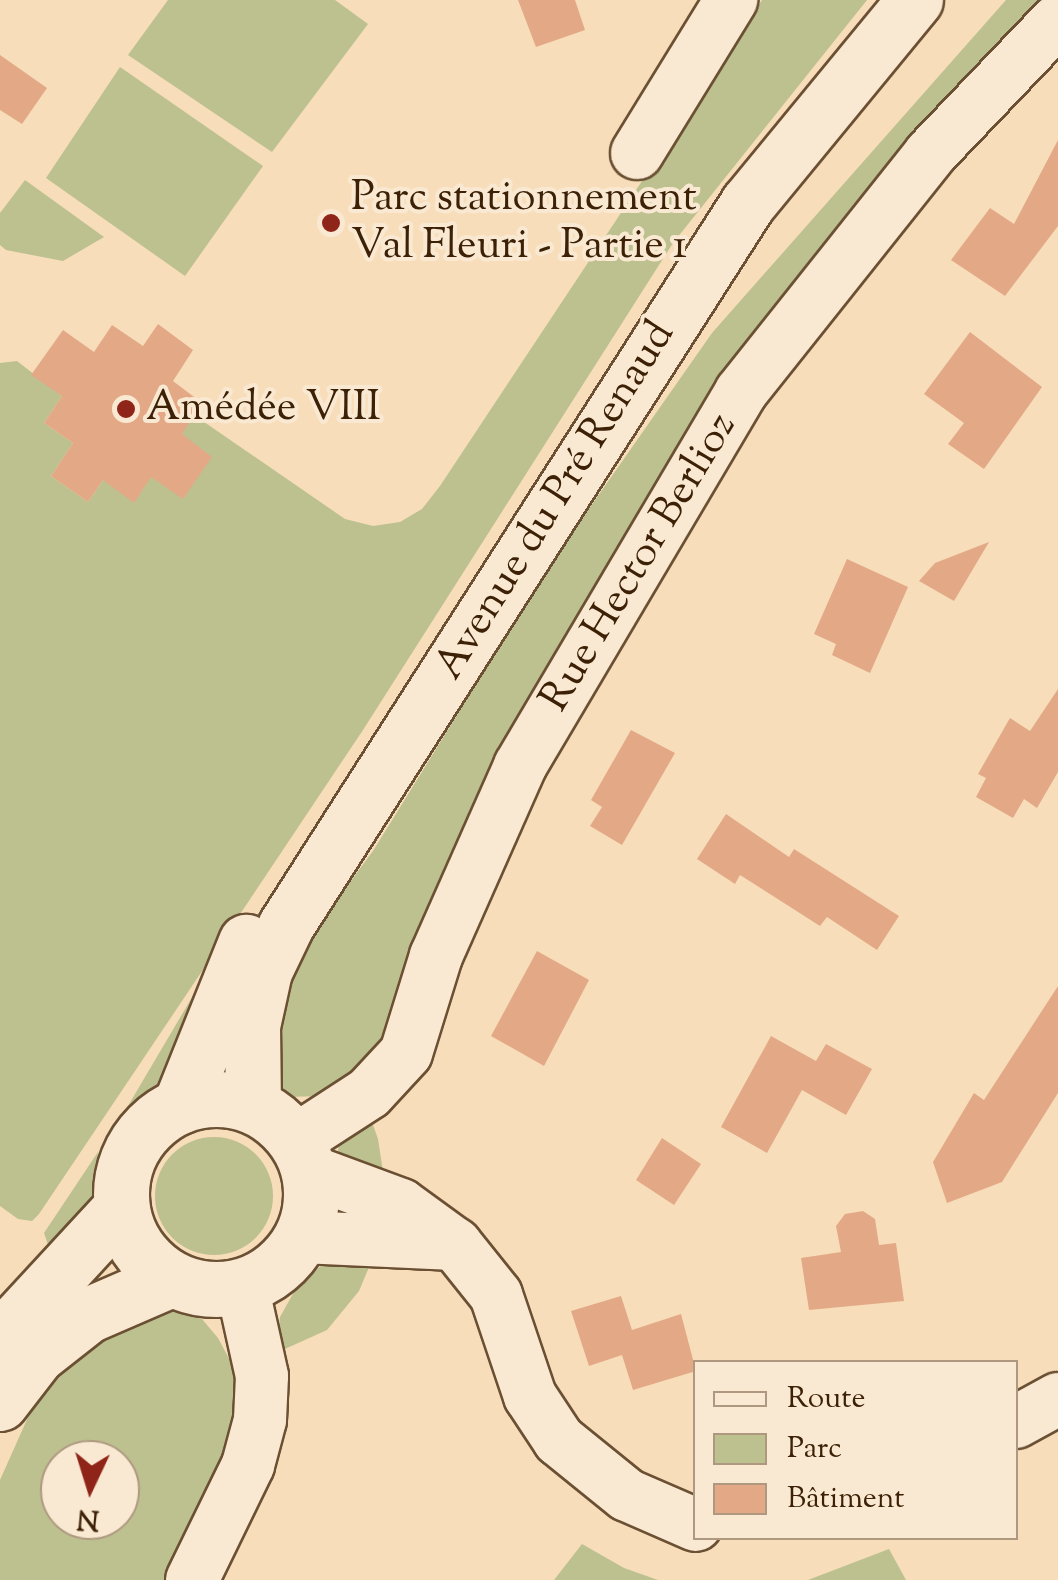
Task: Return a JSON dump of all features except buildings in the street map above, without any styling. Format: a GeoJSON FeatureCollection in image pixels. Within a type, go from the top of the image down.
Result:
{"type":"FeatureCollection","features":[{"type":"Feature","properties":{"kind":"main road","name":"Avenue du Pré Renaud"},"geometry":{"type":"LineString","coordinates":[[253,1106],[252,1026],[264,971],[286,925],[748,203],[916,0]]}},
{"type":"Feature","properties":{"kind":"main road","name":"Avenue du Pré Renaud"},"geometry":{"type":"LineString","coordinates":[[180,1106],[238,956],[268,905],[386,770]]}},
{"type":"Feature","properties":{"kind":"main road"},"geometry":{"type":"LineString","coordinates":[[216,1099],[253,1106],[302,1156],[312,1193],[302,1236],[276,1267],[242,1286],[206,1288],[171,1279],[147,1262],[120,1209],[126,1158],[139,1136],[180,1106],[216,1099]]}},
{"type":"Feature","properties":{"kind":"main road"},"geometry":{"type":"LineString","coordinates":[[0,1339],[120,1209]]}},
{"type":"Feature","properties":{"kind":"main road"},"geometry":{"type":"LineString","coordinates":[[0,1403],[37,1354],[88,1315],[171,1279]]}},
{"type":"Feature","properties":{"kind":"street"},"geometry":{"type":"LineString","coordinates":[[637,153],[731,0]]}},
{"type":"Feature","properties":{"kind":"street","name":"Rue Hector Berlioz"},"geometry":{"type":"LineString","coordinates":[[302,1156],[406,1053],[436,956],[520,766],[741,392],[930,154],[1058,20]]}},
{"type":"Feature","properties":{"kind":"street"},"geometry":{"type":"LineString","coordinates":[[302,1156],[401,1205],[456,1244],[496,1295],[530,1396],[559,1440],[626,1495],[693,1524]]}},
{"type":"Feature","properties":{"kind":"street"},"geometry":{"type":"LineString","coordinates":[[302,1236],[456,1244]]}},
{"type":"Feature","properties":{"kind":"street"},"geometry":{"type":"LineString","coordinates":[[192,1580],[248,1465],[260,1420],[262,1376],[242,1286]]}},
{"type":"Feature","properties":{"kind":"street"},"geometry":{"type":"LineString","coordinates":[[1018,1421],[1058,1399]]}},
{"type":"Feature","properties":{"kind":"green space"},"geometry":{"type":"Polygon","coordinates":[[[168,0],[335,0],[368,24],[272,152],[128,55],[168,0]]]}},
{"type":"Feature","properties":{"kind":"green space"},"geometry":{"type":"Polygon","coordinates":[[[762,0],[867,0],[673,243],[363,730],[180,1004],[39,1214],[32,1221],[18,1219],[0,1206],[0,363],[17,361],[62,396],[44,423],[73,443],[51,476],[88,502],[103,480],[151,477],[194,415],[345,519],[373,526],[400,522],[422,509],[440,486],[762,0]]]}},
{"type":"Feature","properties":{"kind":"green space"},"geometry":{"type":"Polygon","coordinates":[[[1006,0],[1045,0],[888,174],[379,1052],[326,1096],[284,1097],[274,1091],[268,1060],[302,946],[373,851],[551,563],[712,333],[1006,0]]]}},
{"type":"Feature","properties":{"kind":"green space"},"geometry":{"type":"Polygon","coordinates":[[[120,67],[263,166],[185,276],[46,178],[120,67]]]}},
{"type":"Feature","properties":{"kind":"green space"},"geometry":{"type":"Polygon","coordinates":[[[25,180],[104,237],[63,261],[6,250],[0,245],[0,213],[25,180]]]}},
{"type":"Feature","properties":{"kind":"green space"},"geometry":{"type":"Polygon","coordinates":[[[194,994],[194,1020],[170,1077],[125,1111],[194,994]]]}},
{"type":"Feature","properties":{"kind":"green space"},"geometry":{"type":"Polygon","coordinates":[[[369,1114],[378,1139],[384,1178],[341,1159],[338,1150],[341,1137],[369,1114]]]}},
{"type":"Feature","properties":{"kind":"green space"},"geometry":{"type":"Polygon","coordinates":[[[214,1137],[247,1147],[263,1163],[273,1196],[263,1229],[247,1245],[214,1255],[181,1245],[165,1229],[155,1196],[165,1163],[181,1147],[214,1137]]]}},
{"type":"Feature","properties":{"kind":"green space"},"geometry":{"type":"Polygon","coordinates":[[[98,1152],[93,1210],[54,1262],[44,1233],[98,1152]]]}},
{"type":"Feature","properties":{"kind":"green space"},"geometry":{"type":"Polygon","coordinates":[[[377,1248],[359,1291],[327,1330],[276,1353],[280,1317],[299,1283],[335,1255],[377,1248]]]}},
{"type":"Feature","properties":{"kind":"green space"},"geometry":{"type":"Polygon","coordinates":[[[168,1307],[202,1319],[218,1338],[233,1366],[239,1400],[192,1580],[0,1580],[0,1480],[29,1415],[64,1363],[108,1320],[168,1307]]]}},
{"type":"Feature","properties":{"kind":"green space"},"geometry":{"type":"Polygon","coordinates":[[[582,1544],[624,1568],[658,1580],[554,1580],[582,1544]]]}},
{"type":"Feature","properties":{"kind":"green space"},"geometry":{"type":"Polygon","coordinates":[[[889,1549],[906,1580],[808,1580],[889,1549]]]}},
{"type":"Feature","properties":{"kind":"place","name":"Parc stationnement Val Fleuri - Partie 1"},"geometry":{"type":"Point","coordinates":[331,223]}},
{"type":"Feature","properties":{"kind":"place","name":"Amédée VIII"},"geometry":{"type":"Point","coordinates":[126,409]}}]}
